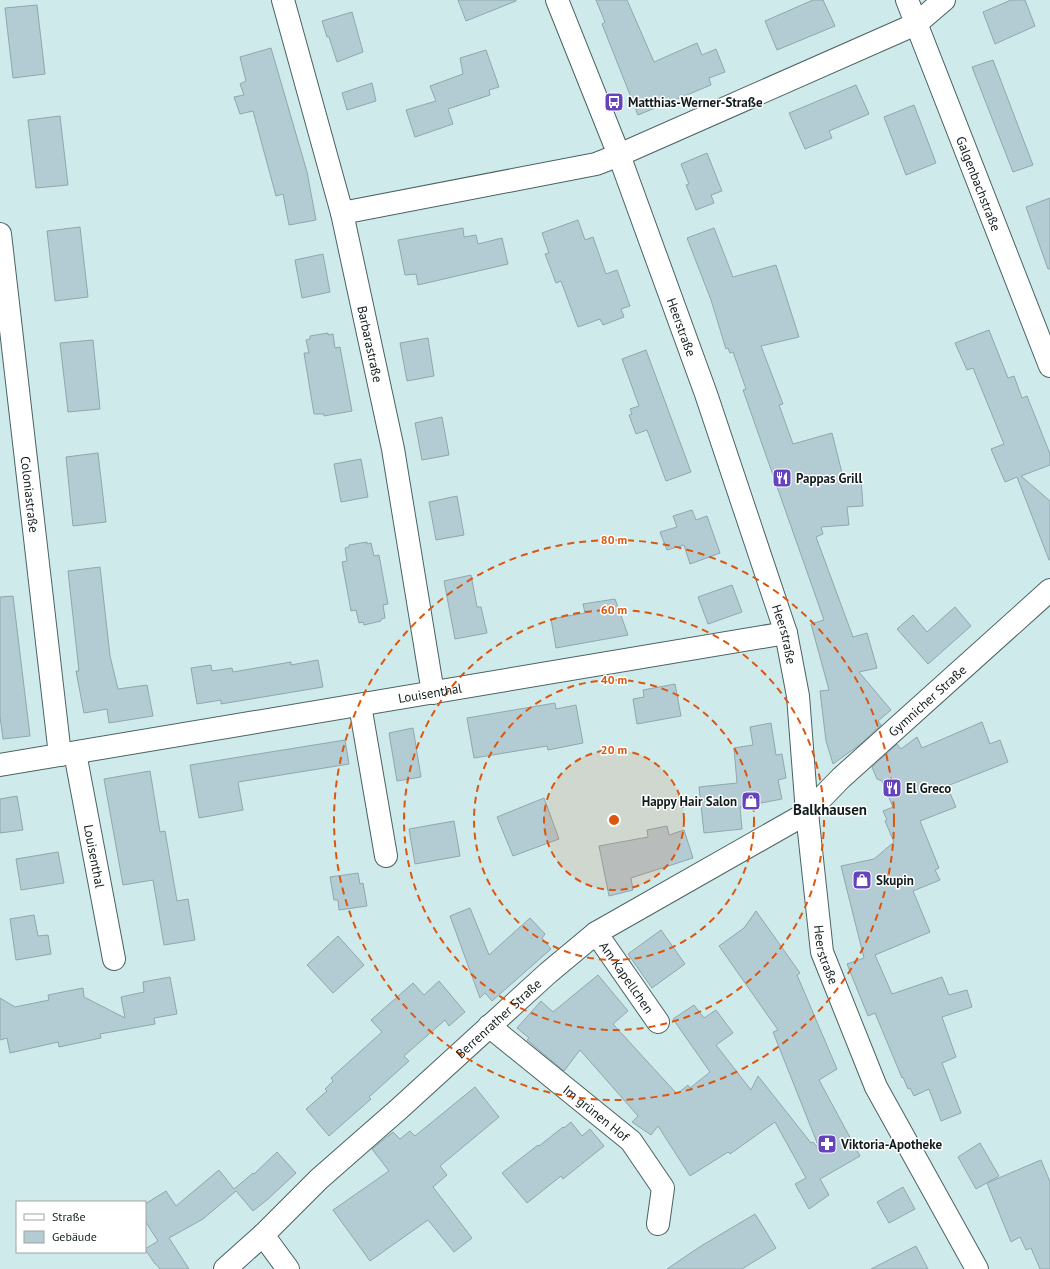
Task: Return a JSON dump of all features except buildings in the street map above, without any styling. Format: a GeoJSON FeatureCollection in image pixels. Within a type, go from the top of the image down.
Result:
{"type":"FeatureCollection","features":[{"type":"Feature","properties":{"kind":"street","name":"Barbarastraße"},"geometry":{"type":"LineString","coordinates":[[283,0],[342,213],[393,449],[432,692]]}},
{"type":"Feature","properties":{"kind":"street","name":"Heerstraße"},"geometry":{"type":"LineString","coordinates":[[558,0],[619,155],[706,394],[786,633],[798,696],[807,813],[822,952],[876,1087],[976,1269]]}},
{"type":"Feature","properties":{"kind":"street","name":"Galgenbachstraße"},"geometry":{"type":"LineString","coordinates":[[907,0],[1050,366]]}},
{"type":"Feature","properties":{"kind":"street"},"geometry":{"type":"LineString","coordinates":[[342,213],[596,164],[916,24],[944,0]]}},
{"type":"Feature","properties":{"kind":"street","name":"Coloniastraße"},"geometry":{"type":"LineString","coordinates":[[0,234],[67,754]]}},
{"type":"Feature","properties":{"kind":"street","name":"Gymnicher Straße"},"geometry":{"type":"LineString","coordinates":[[807,813],[841,778],[1050,590]]}},
{"type":"Feature","properties":{"kind":"street","name":"Louisenthal"},"geometry":{"type":"LineString","coordinates":[[0,765],[786,633]]}},
{"type":"Feature","properties":{"kind":"street"},"geometry":{"type":"LineString","coordinates":[[360,705],[386,856]]}},
{"type":"Feature","properties":{"kind":"street","name":"Louisenthal"},"geometry":{"type":"LineString","coordinates":[[67,754],[114,959]]}},
{"type":"Feature","properties":{"kind":"street","name":"Berrenrather Straße"},"geometry":{"type":"LineString","coordinates":[[225,1269],[263,1235],[319,1179],[400,1108],[548,973],[596,933],[807,813]]}},
{"type":"Feature","properties":{"kind":"street","name":"Am Kapellchen"},"geometry":{"type":"LineString","coordinates":[[596,933],[658,1022]]}},
{"type":"Feature","properties":{"kind":"street","name":"Im grünen Hof"},"geometry":{"type":"LineString","coordinates":[[489,1026],[631,1142],[663,1188],[658,1224]]}},
{"type":"Feature","properties":{"kind":"street"},"geometry":{"type":"LineString","coordinates":[[263,1235],[288,1269]]}},
{"type":"Feature","properties":{"kind":"place","name":"Matthias-Werner-Straße"},"geometry":{"type":"Point","coordinates":[614,102]}},
{"type":"Feature","properties":{"kind":"place","name":"Pappas Grill"},"geometry":{"type":"Point","coordinates":[782,478]}},
{"type":"Feature","properties":{"kind":"place","name":"El Greco"},"geometry":{"type":"Point","coordinates":[892,788]}},
{"type":"Feature","properties":{"kind":"place","name":"Happy Hair Salon"},"geometry":{"type":"Point","coordinates":[751,801]}},
{"type":"Feature","properties":{"kind":"place","name":"Skupin"},"geometry":{"type":"Point","coordinates":[862,880]}},
{"type":"Feature","properties":{"kind":"place","name":"Viktoria-Apotheke"},"geometry":{"type":"Point","coordinates":[827,1144]}},
{"type":"Feature","properties":{"kind":"district","name":"Balkhausen"},"geometry":{"type":"Point","coordinates":[830,810]}}]}
